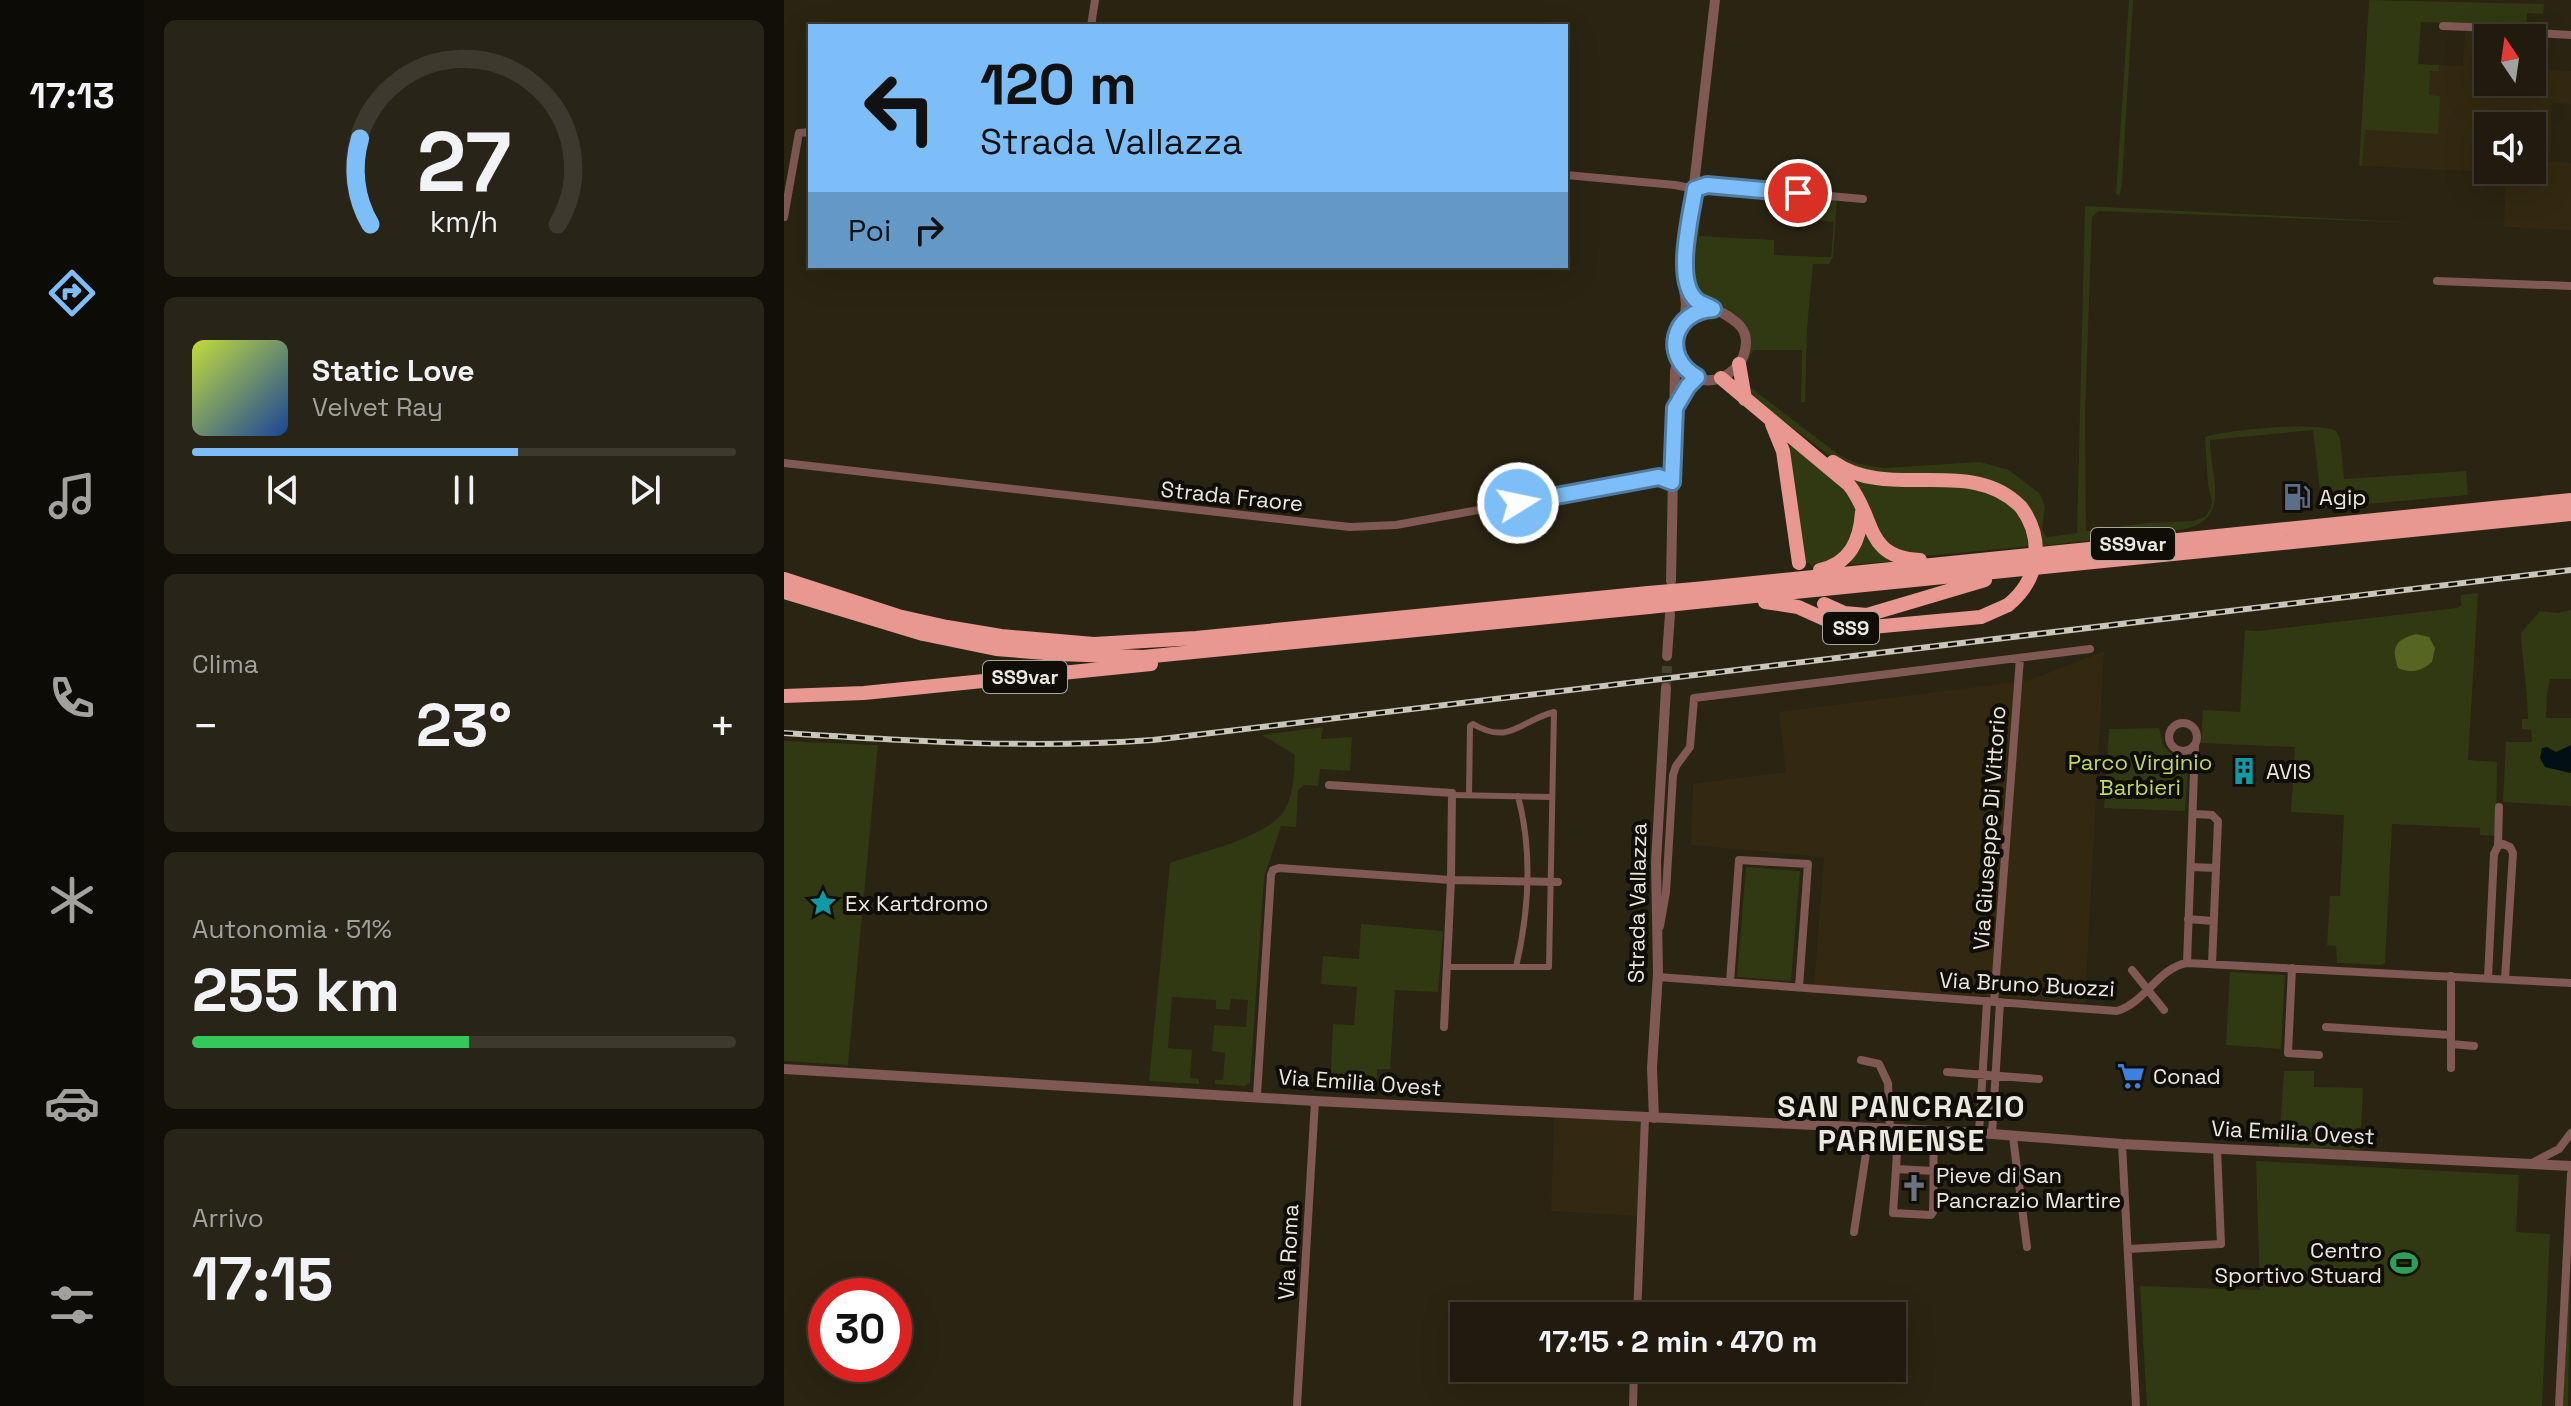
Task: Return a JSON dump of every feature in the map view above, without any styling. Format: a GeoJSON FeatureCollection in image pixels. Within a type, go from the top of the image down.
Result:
{"type":"FeatureCollection","features":[{"type":"Feature","properties":{"kind":"highway"},"geometry":{"type":"LineString","coordinates":[[1739,364],[1745,399]]}},
{"type":"Feature","properties":{"kind":"highway","name":"SS9"},"geometry":{"type":"LineString","coordinates":[[1721,378],[1845,482],[1856,495],[1879,545],[1894,555],[1927,560],[2005,552],[2057,552]]}},
{"type":"Feature","properties":{"kind":"highway","name":"SS9"},"geometry":{"type":"LineString","coordinates":[[1696,595],[1781,603],[1802,608],[1838,625],[1861,628],[1981,617],[2008,605],[2025,587],[2036,560],[2033,530],[2021,507],[2001,491],[1978,483],[1885,481],[1857,475],[1766,416]]}},
{"type":"Feature","properties":{"kind":"highway","name":"SS9"},"geometry":{"type":"LineString","coordinates":[[1766,416],[1782,446],[1799,563]]}},
{"type":"Feature","properties":{"kind":"highway","name":"SS9var"},"geometry":{"type":"LineString","coordinates":[[1696,595],[1726,586],[2571,500]]}},
{"type":"Feature","properties":{"kind":"highway"},"geometry":{"type":"LineString","coordinates":[[1726,586],[1747,578],[1813,571],[1836,565],[1855,545],[1862,511]]}},
{"type":"Feature","properties":{"kind":"highway","name":"SS9var"},"geometry":{"type":"LineString","coordinates":[[1649,600],[2013,570],[2571,514]]}},
{"type":"Feature","properties":{"kind":"highway","name":"SS9"},"geometry":{"type":"LineString","coordinates":[[1824,604],[1844,613],[1867,615],[2002,576],[2013,570]]}},
{"type":"Feature","properties":{"kind":"highway"},"geometry":{"type":"LineString","coordinates":[[789,580],[898,616],[947,627],[1001,636],[1094,644],[1649,600]]}},
{"type":"Feature","properties":{"kind":"highway"},"geometry":{"type":"LineString","coordinates":[[784,592],[923,634],[996,649],[1143,657],[1265,646],[1649,600]]}},
{"type":"Feature","properties":{"kind":"highway","name":"SS9var"},"geometry":{"type":"LineString","coordinates":[[784,696],[864,693],[1212,658],[1265,646]]}},
{"type":"Feature","properties":{"kind":"street"},"geometry":{"type":"LineString","coordinates":[[1091,24],[1095,0]]}},
{"type":"Feature","properties":{"kind":"street"},"geometry":{"type":"LineString","coordinates":[[1671,581],[1675,371],[1678,359],[1675,342],[1685,315],[1683,282],[1715,0]]}},
{"type":"Feature","properties":{"kind":"street"},"geometry":{"type":"LineString","coordinates":[[2443,26],[2522,29],[2571,35]]}},
{"type":"Feature","properties":{"kind":"street"},"geometry":{"type":"LineString","coordinates":[[784,217],[799,133],[808,132]]}},
{"type":"Feature","properties":{"kind":"street"},"geometry":{"type":"LineString","coordinates":[[1568,175],[1695,189],[1707,185],[1863,199]]}},
{"type":"Feature","properties":{"kind":"street"},"geometry":{"type":"LineString","coordinates":[[1678,359],[1689,373],[1697,377],[1721,378],[1739,364],[1745,341],[1740,326],[1728,314],[1696,299],[1688,286],[1685,271]]}},
{"type":"Feature","properties":{"kind":"street"},"geometry":{"type":"LineString","coordinates":[[2437,281],[2571,286]]}},
{"type":"Feature","properties":{"kind":"street"},"geometry":{"type":"LineString","coordinates":[[1680,325],[1694,313],[1713,309]]}},
{"type":"Feature","properties":{"kind":"street"},"geometry":{"type":"LineString","coordinates":[[1675,408],[1697,377]]}},
{"type":"Feature","properties":{"kind":"street","name":"Strada Fraore"},"geometry":{"type":"LineString","coordinates":[[784,463],[1350,527],[1396,525],[1659,477],[1672,482]]}},
{"type":"Feature","properties":{"kind":"street"},"geometry":{"type":"LineString","coordinates":[[1667,661],[1670,614]]}},
{"type":"Feature","properties":{"kind":"street"},"geometry":{"type":"LineString","coordinates":[[1658,951],[1673,775],[1690,747],[1694,698],[2090,649]]}},
{"type":"Feature","properties":{"kind":"street","name":"Via Giuseppe Di Vittorio"},"geometry":{"type":"LineString","coordinates":[[1994,1002],[2020,658]]}},
{"type":"Feature","properties":{"kind":"street","name":"Strada Vallazza"},"geometry":{"type":"LineString","coordinates":[[1649,1118],[1658,977],[1656,862],[1666,688]]}},
{"type":"Feature","properties":{"kind":"street"},"geometry":{"type":"LineString","coordinates":[[1447,967],[1549,967],[1554,882],[1554,712],[1508,733],[1471,725],[1469,795]]}},
{"type":"Feature","properties":{"kind":"street"},"geometry":{"type":"LineString","coordinates":[[2195,745],[2184,751],[2175,749],[2169,733],[2175,725],[2184,723],[2193,727],[2197,735],[2187,963],[2571,983]]}},
{"type":"Feature","properties":{"kind":"street"},"geometry":{"type":"LineString","coordinates":[[2184,751],[2194,765]]}},
{"type":"Feature","properties":{"kind":"street"},"geometry":{"type":"LineString","coordinates":[[1329,785],[1452,795],[1552,797]]}},
{"type":"Feature","properties":{"kind":"street"},"geometry":{"type":"LineString","coordinates":[[1444,1027],[1452,795]]}},
{"type":"Feature","properties":{"kind":"street"},"geometry":{"type":"LineString","coordinates":[[1516,967],[1526,918],[1528,882],[1526,843],[1518,796]]}},
{"type":"Feature","properties":{"kind":"street"},"geometry":{"type":"LineString","coordinates":[[2488,978],[2499,807]]}},
{"type":"Feature","properties":{"kind":"street"},"geometry":{"type":"LineString","coordinates":[[2194,814],[2212,815],[2218,821],[2212,964]]}},
{"type":"Feature","properties":{"kind":"street"},"geometry":{"type":"LineString","coordinates":[[2498,846],[2507,845],[2513,853],[2505,979]]}},
{"type":"Feature","properties":{"kind":"street"},"geometry":{"type":"LineString","coordinates":[[1730,982],[1739,860],[1808,864],[1799,987]]}},
{"type":"Feature","properties":{"kind":"street"},"geometry":{"type":"LineString","coordinates":[[2191,867],[2215,868]]}},
{"type":"Feature","properties":{"kind":"street"},"geometry":{"type":"LineString","coordinates":[[1257,1095],[1269,891],[1273,870],[1554,882]]}},
{"type":"Feature","properties":{"kind":"street"},"geometry":{"type":"LineString","coordinates":[[2188,919],[2213,921]]}},
{"type":"Feature","properties":{"kind":"street","name":"Via Bruno Buozzi"},"geometry":{"type":"LineString","coordinates":[[1658,977],[2117,1011],[2124,1009],[2174,965],[2187,963]]}},
{"type":"Feature","properties":{"kind":"street"},"geometry":{"type":"LineString","coordinates":[[2292,968],[2288,1053],[2319,1055]]}},
{"type":"Feature","properties":{"kind":"street"},"geometry":{"type":"LineString","coordinates":[[2132,970],[2164,1010]]}},
{"type":"Feature","properties":{"kind":"street"},"geometry":{"type":"LineString","coordinates":[[2451,976],[2451,1068]]}},
{"type":"Feature","properties":{"kind":"street"},"geometry":{"type":"LineString","coordinates":[[1979,1133],[1982,1075],[1994,1002]]}},
{"type":"Feature","properties":{"kind":"street"},"geometry":{"type":"LineString","coordinates":[[1992,1134],[1994,1002]]}},
{"type":"Feature","properties":{"kind":"street"},"geometry":{"type":"LineString","coordinates":[[2326,1027],[2451,1040],[2474,1046]]}},
{"type":"Feature","properties":{"kind":"street"},"geometry":{"type":"LineString","coordinates":[[1861,1060],[1879,1064],[1886,1077],[1894,1129],[1895,1215],[1931,1215],[1933,1212],[1934,1131]]}},
{"type":"Feature","properties":{"kind":"street","name":"Via Emilia Ovest"},"geometry":{"type":"LineString","coordinates":[[784,1069],[1257,1095],[1315,1101],[1979,1133],[2570,1169]]}},
{"type":"Feature","properties":{"kind":"street"},"geometry":{"type":"LineString","coordinates":[[1947,1072],[2039,1079]]}},
{"type":"Feature","properties":{"kind":"street","name":"Via Roma"},"geometry":{"type":"LineString","coordinates":[[1297,1406],[1315,1101]]}},
{"type":"Feature","properties":{"kind":"street"},"geometry":{"type":"LineString","coordinates":[[1638,1302],[1643,1163],[1649,1118]]}},
{"type":"Feature","properties":{"kind":"street"},"geometry":{"type":"LineString","coordinates":[[2527,1164],[2541,1160],[2565,1144],[2571,1133]]}},
{"type":"Feature","properties":{"kind":"street"},"geometry":{"type":"LineString","coordinates":[[2013,1137],[2027,1247]]}},
{"type":"Feature","properties":{"kind":"street"},"geometry":{"type":"LineString","coordinates":[[2122,1144],[2136,1406]]}},
{"type":"Feature","properties":{"kind":"street"},"geometry":{"type":"LineString","coordinates":[[2559,1406],[2570,1169],[2565,1144]]}},
{"type":"Feature","properties":{"kind":"street"},"geometry":{"type":"LineString","coordinates":[[1854,1232],[1867,1147]]}},
{"type":"Feature","properties":{"kind":"street"},"geometry":{"type":"LineString","coordinates":[[2128,1249],[2221,1244],[2217,1148]]}},
{"type":"Feature","properties":{"kind":"street"},"geometry":{"type":"LineString","coordinates":[[1896,1169],[1933,1167]]}},
{"type":"Feature","properties":{"kind":"street"},"geometry":{"type":"LineString","coordinates":[[1633,1406],[1634,1382]]}},
{"type":"Feature","properties":{"kind":"shaded area"},"geometry":{"type":"Polygon","coordinates":[[[2465,30],[2474,30],[2474,96],[2546,96],[2546,70],[2571,71],[2571,104],[2552,103],[2549,161],[2571,163],[2571,230],[2504,227],[2506,184],[2546,184],[2546,112],[2474,112],[2474,171],[2362,166],[2368,69],[2438,71],[2439,65],[2463,66],[2465,30]]]}},
{"type":"Feature","properties":{"kind":"shaded area"},"geometry":{"type":"Polygon","coordinates":[[[2104,651],[2085,1003],[1814,985],[1824,857],[1691,845],[1693,784],[1786,772],[1779,712],[2030,680],[2104,651]]]}},
{"type":"Feature","properties":{"kind":"shaded area"},"geometry":{"type":"Polygon","coordinates":[[[2571,745],[2571,773],[2545,767],[2540,758],[2542,748],[2556,752],[2571,745]]]}},
{"type":"Feature","properties":{"kind":"shaded area"},"geometry":{"type":"Polygon","coordinates":[[[1554,1117],[1647,1123],[1637,1216],[1551,1211],[1554,1117]]]}},
{"type":"Feature","properties":{"kind":"green space"},"geometry":{"type":"Polygon","coordinates":[[[2129,0],[2133,0],[2120,195],[2116,194],[2129,0]]]}},
{"type":"Feature","properties":{"kind":"green space"},"geometry":{"type":"Polygon","coordinates":[[[2369,0],[2544,4],[2543,14],[2527,13],[2526,24],[2421,22],[2418,64],[2439,65],[2439,71],[2430,71],[2429,95],[2440,96],[2438,134],[2365,130],[2362,166],[2359,166],[2369,0]]]}},
{"type":"Feature","properties":{"kind":"green space"},"geometry":{"type":"Polygon","coordinates":[[[1817,196],[1837,198],[1833,257],[1829,264],[1813,264],[1805,402],[1801,402],[1802,350],[1753,350],[1745,367],[1750,387],[1839,455],[1859,464],[1884,468],[1980,462],[2009,470],[2040,494],[2045,506],[2042,530],[2047,537],[2077,533],[2085,206],[2423,223],[2099,211],[2092,217],[2085,415],[2086,531],[2193,521],[2205,517],[2212,501],[2205,437],[2251,429],[2311,427],[2336,431],[2340,439],[2344,479],[2466,471],[2468,495],[2322,508],[2313,430],[2210,440],[2214,505],[2209,515],[2200,523],[2186,529],[2042,546],[2013,495],[1872,475],[1830,456],[1753,398],[1741,380],[1747,353],[1738,317],[1704,301],[1694,285],[1691,263],[1697,222],[1700,222],[1699,236],[1774,240],[1774,255],[1831,257],[1834,222],[1816,220],[1817,196]]]}},
{"type":"Feature","properties":{"kind":"green space"},"geometry":{"type":"Polygon","coordinates":[[[1790,444],[1842,488],[1855,510],[1856,522],[1848,545],[1830,562],[1813,568],[1809,563],[1803,563],[1787,445],[1790,444]]]}},
{"type":"Feature","properties":{"kind":"green space"},"geometry":{"type":"Polygon","coordinates":[[[1853,480],[1881,486],[1968,487],[1990,491],[2017,510],[2031,546],[1915,557],[1884,543],[1853,480]]]}},
{"type":"Feature","properties":{"kind":"green space"},"geometry":{"type":"Polygon","coordinates":[[[1866,533],[1894,561],[1849,565],[1866,533]]]}},
{"type":"Feature","properties":{"kind":"green space"},"geometry":{"type":"Polygon","coordinates":[[[2478,593],[2468,760],[2497,762],[2496,836],[2480,835],[2480,828],[2392,824],[2385,963],[2337,963],[2336,946],[2327,945],[2330,896],[2340,896],[2344,815],[2291,812],[2295,747],[2201,743],[2203,710],[2240,712],[2245,630],[2457,608],[2461,605],[2461,595],[2478,593]]]}},
{"type":"Feature","properties":{"kind":"green space"},"geometry":{"type":"Polygon","coordinates":[[[2571,610],[2571,679],[2550,679],[2546,718],[2571,718],[2571,806],[2503,802],[2506,742],[2532,742],[2531,730],[2522,729],[2522,719],[2528,719],[2521,633],[2540,611],[2558,613],[2571,610]]]}},
{"type":"Feature","properties":{"kind":"green space"},"geometry":{"type":"Polygon","coordinates":[[[2416,634],[2429,637],[2435,648],[2432,662],[2416,671],[2398,668],[2396,645],[2416,634]]]}},
{"type":"Feature","properties":{"kind":"green space"},"geometry":{"type":"Polygon","coordinates":[[[1323,727],[1321,739],[1352,737],[1350,771],[1320,769],[1318,786],[1305,785],[1298,790],[1296,827],[1281,826],[1264,878],[1250,1083],[1244,1086],[1215,1084],[1215,1080],[1223,1080],[1225,1053],[1212,1051],[1214,1025],[1246,1027],[1248,1000],[1231,999],[1229,1010],[1216,1009],[1216,1000],[1172,997],[1168,1048],[1192,1050],[1190,1078],[1199,1079],[1199,1084],[1149,1081],[1170,863],[1248,836],[1275,821],[1290,798],[1295,755],[1262,735],[1323,727]]]}},
{"type":"Feature","properties":{"kind":"green space","name":"Parco Virginio Barbieri"},"geometry":{"type":"Polygon","coordinates":[[[2159,728],[2164,747],[2188,768],[2185,811],[2104,808],[2109,729],[2159,728]]]}},
{"type":"Feature","properties":{"kind":"green space","name":"Ex Kartdromo"},"geometry":{"type":"Polygon","coordinates":[[[784,741],[878,745],[848,1065],[784,1061],[784,741]]]}},
{"type":"Feature","properties":{"kind":"green space"},"geometry":{"type":"Polygon","coordinates":[[[1746,867],[1800,871],[1791,981],[1737,977],[1746,867]]]}},
{"type":"Feature","properties":{"kind":"green space"},"geometry":{"type":"Polygon","coordinates":[[[1361,924],[1443,931],[1438,992],[1395,990],[1390,1069],[1377,1069],[1376,1090],[1330,1087],[1333,1024],[1354,1025],[1357,987],[1321,984],[1323,956],[1359,959],[1361,924]]]}},
{"type":"Feature","properties":{"kind":"green space"},"geometry":{"type":"Polygon","coordinates":[[[2230,972],[2285,975],[2281,1049],[2226,1045],[2230,972]]]}},
{"type":"Feature","properties":{"kind":"green space"},"geometry":{"type":"Polygon","coordinates":[[[2284,1071],[2314,1071],[2314,1087],[2363,1088],[2360,1150],[2279,1147],[2284,1071]]]}},
{"type":"Feature","properties":{"kind":"green space","name":"Centro Sportivo Stuard"},"geometry":{"type":"Polygon","coordinates":[[[2256,1161],[2519,1175],[2516,1232],[2550,1234],[2542,1406],[2147,1406],[2140,1286],[2260,1290],[2256,1161]]]}},
{"type":"Feature","properties":{"kind":"green space"},"geometry":{"type":"Polygon","coordinates":[[[2571,1244],[2568,1406],[2563,1406],[2571,1244]]]}},
{"type":"Feature","properties":{"kind":"tunnel"},"geometry":{"type":"LineString","coordinates":[[1666,688],[1667,666]]}},
{"type":"Feature","properties":{"kind":"railway"},"geometry":{"type":"LineString","coordinates":[[784,733],[1015,744],[1153,740],[2571,570]]}},
{"type":"Feature","properties":{"kind":"place","name":"Agip"},"geometry":{"type":"Point","coordinates":[2297,497]}},
{"type":"Feature","properties":{"kind":"place","name":"AVIS"},"geometry":{"type":"Point","coordinates":[2244,771]}},
{"type":"Feature","properties":{"kind":"place","name":"Ex Kartdromo"},"geometry":{"type":"Point","coordinates":[823,903]}},
{"type":"Feature","properties":{"kind":"place","name":"Conad"},"geometry":{"type":"Point","coordinates":[2131,1076]}},
{"type":"Feature","properties":{"kind":"place","name":"Pieve di San Pancrazio Martire"},"geometry":{"type":"Point","coordinates":[1914,1188]}},
{"type":"Feature","properties":{"kind":"place","name":"Centro Sportivo Stuard"},"geometry":{"type":"Point","coordinates":[2404,1263]}},
{"type":"Feature","properties":{"kind":"district","name":"SAN PANCRAZIO PARMENSE"},"geometry":{"type":"Point","coordinates":[1902,1124]}},
{"type":"Feature","properties":{"kind":"route"},"geometry":{"type":"LineString","coordinates":[[1518,503],[1659,477],[1672,482],[1675,408],[1697,377],[1689,373],[1678,359],[1676,333],[1689,316],[1700,310],[1713,309],[1696,299],[1688,286],[1685,271],[1695,189],[1707,185],[1798,193]]}}]}
